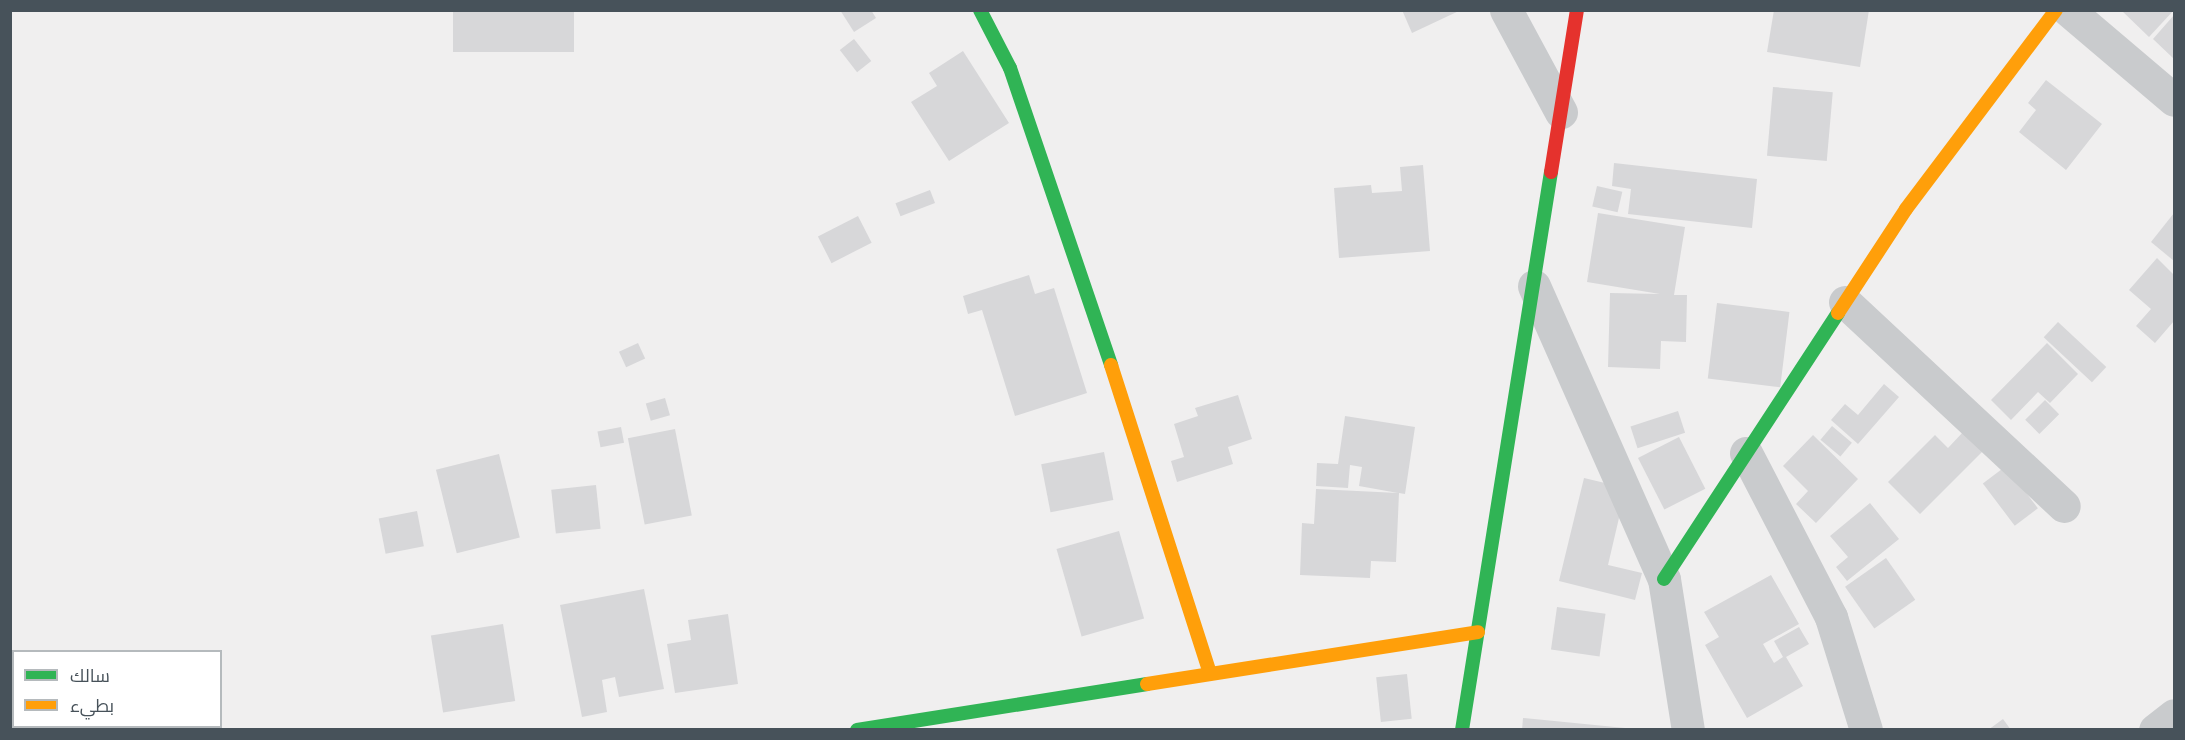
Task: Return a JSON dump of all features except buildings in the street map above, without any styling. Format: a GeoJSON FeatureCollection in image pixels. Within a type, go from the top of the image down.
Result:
{"type":"FeatureCollection","features":[{"type":"Feature","properties":{"kind":"street"},"geometry":{"type":"LineString","coordinates":[[980,10],[1010,68],[1066,222],[1210,674]]}},
{"type":"Feature","properties":{"kind":"street"},"geometry":{"type":"LineString","coordinates":[[1506,10],[1561,112]]}},
{"type":"Feature","properties":{"kind":"street"},"geometry":{"type":"LineString","coordinates":[[1462,729],[1577,10]]}},
{"type":"Feature","properties":{"kind":"street"},"geometry":{"type":"LineString","coordinates":[[1664,579],[1906,208],[2056,10]]}},
{"type":"Feature","properties":{"kind":"street"},"geometry":{"type":"LineString","coordinates":[[2068,10],[2175,100]]}},
{"type":"Feature","properties":{"kind":"street"},"geometry":{"type":"LineString","coordinates":[[1534,286],[1664,579],[1688,729]]}},
{"type":"Feature","properties":{"kind":"street"},"geometry":{"type":"LineString","coordinates":[[1845,302],[2064,506]]}},
{"type":"Feature","properties":{"kind":"street"},"geometry":{"type":"LineString","coordinates":[[1746,453],[1832,617],[1866,729]]}},
{"type":"Feature","properties":{"kind":"street"},"geometry":{"type":"LineString","coordinates":[[857,729],[1479,632]]}},
{"type":"Feature","properties":{"kind":"street"},"geometry":{"type":"LineString","coordinates":[[2155,729],[2175,715]]}},
{"type":"Feature","properties":{"kind":"traffic: fast"},"geometry":{"type":"LineString","coordinates":[[980,10],[1010,68],[1111,365]]}},
{"type":"Feature","properties":{"kind":"traffic: fast"},"geometry":{"type":"LineString","coordinates":[[1462,730],[1551,172]]}},
{"type":"Feature","properties":{"kind":"traffic: fast"},"geometry":{"type":"LineString","coordinates":[[1664,579],[1838,313]]}},
{"type":"Feature","properties":{"kind":"traffic: fast"},"geometry":{"type":"LineString","coordinates":[[857,730],[1147,684]]}},
{"type":"Feature","properties":{"kind":"traffic: slow"},"geometry":{"type":"LineString","coordinates":[[1838,313],[1906,209],[2056,10]]}},
{"type":"Feature","properties":{"kind":"traffic: slow"},"geometry":{"type":"LineString","coordinates":[[1111,365],[1210,674]]}},
{"type":"Feature","properties":{"kind":"traffic: slow"},"geometry":{"type":"LineString","coordinates":[[1147,684],[1478,632]]}},
{"type":"Feature","properties":{"kind":"traffic: jam"},"geometry":{"type":"LineString","coordinates":[[1551,172],[1577,10]]}}]}
